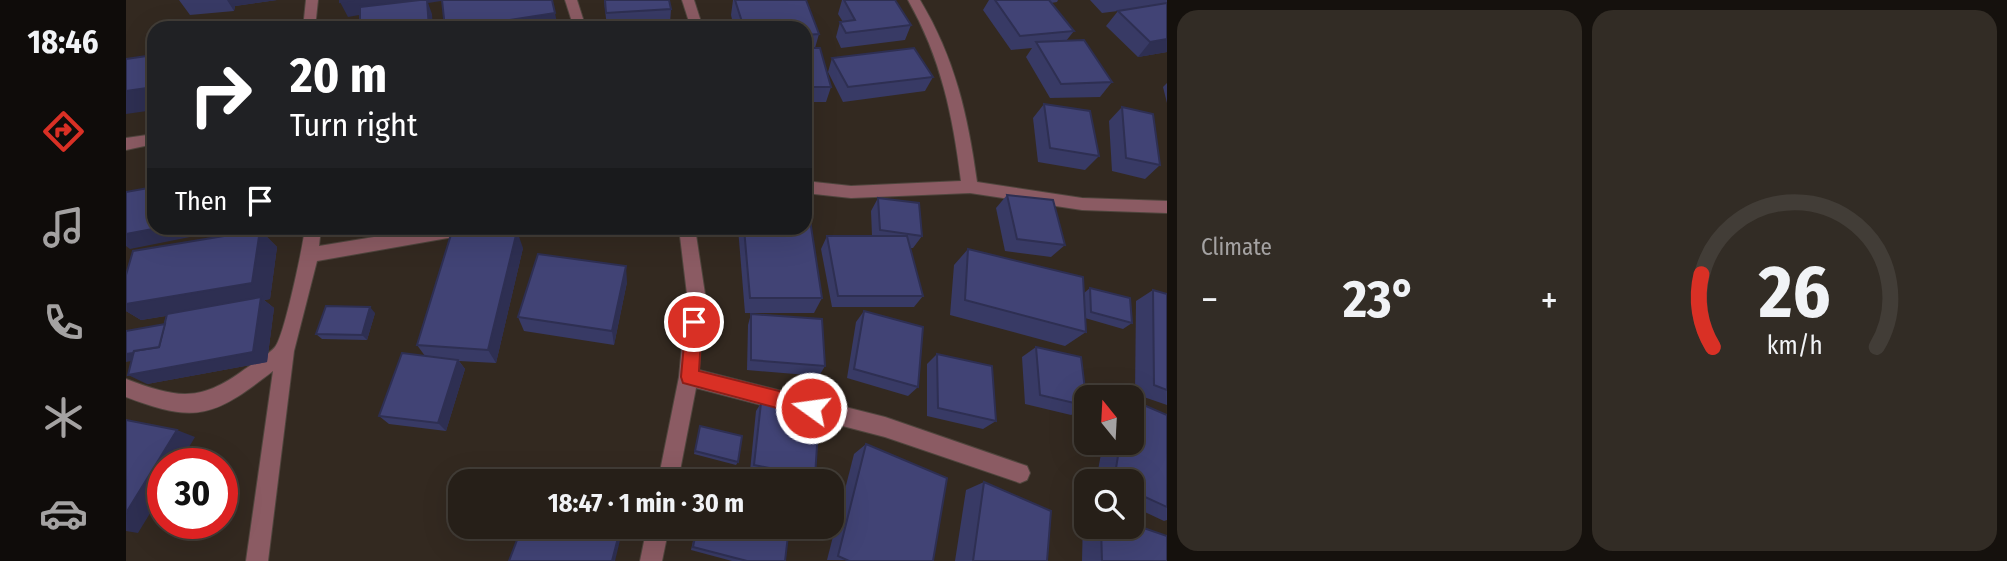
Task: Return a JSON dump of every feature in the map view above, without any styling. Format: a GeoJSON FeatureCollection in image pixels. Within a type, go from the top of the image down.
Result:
{"type":"FeatureCollection","features":[{"type":"Feature","properties":{"kind":"street"},"geometry":{"type":"LineString","coordinates":[[310,21],[313,0]]}},
{"type":"Feature","properties":{"kind":"street"},"geometry":{"type":"LineString","coordinates":[[571,0],[578,21]]}},
{"type":"Feature","properties":{"kind":"street"},"geometry":{"type":"LineString","coordinates":[[688,0],[695,21]]}},
{"type":"Feature","properties":{"kind":"street"},"geometry":{"type":"LineString","coordinates":[[914,0],[947,61],[956,90],[970,187]]}},
{"type":"Feature","properties":{"kind":"street"},"geometry":{"type":"LineString","coordinates":[[126,144],[147,140]]}},
{"type":"Feature","properties":{"kind":"street"},"geometry":{"type":"LineString","coordinates":[[812,188],[851,192],[970,187],[1083,204],[1167,206]]}},
{"type":"Feature","properties":{"kind":"street"},"geometry":{"type":"LineString","coordinates":[[257,561],[285,351],[310,255],[312,235]]}},
{"type":"Feature","properties":{"kind":"street"},"geometry":{"type":"LineString","coordinates":[[310,255],[425,235]]}},
{"type":"Feature","properties":{"kind":"street"},"geometry":{"type":"LineString","coordinates":[[670,469],[689,377],[696,294],[688,235]]}},
{"type":"Feature","properties":{"kind":"street"},"geometry":{"type":"LineString","coordinates":[[126,388],[167,402],[187,405],[214,399],[285,351]]}},
{"type":"Feature","properties":{"kind":"street"},"geometry":{"type":"LineString","coordinates":[[689,377],[885,426],[1020,474]]}},
{"type":"Feature","properties":{"kind":"street"},"geometry":{"type":"LineString","coordinates":[[651,561],[656,539]]}},
{"type":"Feature","properties":{"kind":"building"},"geometry":{"type":"Polygon","coordinates":[[[427,0],[428,21],[360,21],[360,7],[427,0]]]}},
{"type":"Feature","properties":{"kind":"building"},"geometry":{"type":"Polygon","coordinates":[[[442,0],[552,0],[555,13],[504,21],[444,21],[442,0]]]}},
{"type":"Feature","properties":{"kind":"building"},"geometry":{"type":"Polygon","coordinates":[[[605,0],[669,0],[671,9],[606,13],[605,0]]]}},
{"type":"Feature","properties":{"kind":"building"},"geometry":{"type":"Polygon","coordinates":[[[735,0],[806,0],[819,34],[812,34],[812,21],[742,21],[735,0]]]}},
{"type":"Feature","properties":{"kind":"building"},"geometry":{"type":"Polygon","coordinates":[[[844,0],[895,0],[911,25],[846,33],[840,22],[855,20],[844,0]]]}},
{"type":"Feature","properties":{"kind":"building"},"geometry":{"type":"Polygon","coordinates":[[[995,0],[1049,0],[1074,31],[1020,36],[995,0]]]}},
{"type":"Feature","properties":{"kind":"building"},"geometry":{"type":"Polygon","coordinates":[[[1167,3],[1167,39],[1150,42],[1118,11],[1167,3]]]}},
{"type":"Feature","properties":{"kind":"building"},"geometry":{"type":"Polygon","coordinates":[[[1084,40],[1112,82],[1061,84],[1036,42],[1084,40]]]}},
{"type":"Feature","properties":{"kind":"building"},"geometry":{"type":"Polygon","coordinates":[[[812,48],[820,48],[831,87],[812,87],[812,48]]]}},
{"type":"Feature","properties":{"kind":"building"},"geometry":{"type":"Polygon","coordinates":[[[914,48],[933,77],[848,87],[832,58],[914,48]]]}},
{"type":"Feature","properties":{"kind":"building"},"geometry":{"type":"Polygon","coordinates":[[[147,56],[147,88],[126,91],[126,59],[147,56]]]}},
{"type":"Feature","properties":{"kind":"building"},"geometry":{"type":"Polygon","coordinates":[[[1044,104],[1090,111],[1099,156],[1050,148],[1044,104]]]}},
{"type":"Feature","properties":{"kind":"building"},"geometry":{"type":"Polygon","coordinates":[[[1122,107],[1153,114],[1160,165],[1126,158],[1122,107]]]}},
{"type":"Feature","properties":{"kind":"building"},"geometry":{"type":"Polygon","coordinates":[[[147,188],[147,230],[126,234],[126,192],[147,188]]]}},
{"type":"Feature","properties":{"kind":"building"},"geometry":{"type":"Polygon","coordinates":[[[1007,195],[1053,200],[1065,245],[1017,239],[1007,195]]]}},
{"type":"Feature","properties":{"kind":"building"},"geometry":{"type":"Polygon","coordinates":[[[878,198],[919,203],[922,236],[880,230],[878,198]]]}},
{"type":"Feature","properties":{"kind":"building"},"geometry":{"type":"Polygon","coordinates":[[[812,233],[822,298],[750,298],[745,235],[812,233]]]}},
{"type":"Feature","properties":{"kind":"building"},"geometry":{"type":"Polygon","coordinates":[[[230,235],[259,235],[252,283],[126,304],[126,275],[133,251],[230,235]]]}},
{"type":"Feature","properties":{"kind":"building"},"geometry":{"type":"Polygon","coordinates":[[[451,235],[516,235],[488,350],[417,345],[451,235]]]}},
{"type":"Feature","properties":{"kind":"building"},"geometry":{"type":"Polygon","coordinates":[[[827,236],[907,236],[923,296],[838,296],[827,236]]]}},
{"type":"Feature","properties":{"kind":"building"},"geometry":{"type":"Polygon","coordinates":[[[968,249],[1083,277],[1086,332],[965,300],[968,249]]]}},
{"type":"Feature","properties":{"kind":"building"},"geometry":{"type":"Polygon","coordinates":[[[538,254],[626,266],[612,331],[518,317],[538,254]]]}},
{"type":"Feature","properties":{"kind":"building"},"geometry":{"type":"Polygon","coordinates":[[[1090,288],[1130,298],[1132,323],[1091,312],[1090,288]]]}},
{"type":"Feature","properties":{"kind":"building"},"geometry":{"type":"Polygon","coordinates":[[[1153,290],[1167,294],[1167,390],[1154,385],[1153,290]]]}},
{"type":"Feature","properties":{"kind":"building"},"geometry":{"type":"Polygon","coordinates":[[[261,297],[253,352],[128,375],[134,351],[159,347],[167,314],[261,297]]]}},
{"type":"Feature","properties":{"kind":"building"},"geometry":{"type":"Polygon","coordinates":[[[326,306],[370,307],[362,335],[316,334],[326,306]]]}},
{"type":"Feature","properties":{"kind":"building"},"geometry":{"type":"Polygon","coordinates":[[[864,311],[923,327],[918,387],[854,369],[864,311]]]}},
{"type":"Feature","properties":{"kind":"building"},"geometry":{"type":"Polygon","coordinates":[[[751,314],[822,319],[825,366],[751,360],[751,314]]]}},
{"type":"Feature","properties":{"kind":"building"},"geometry":{"type":"Polygon","coordinates":[[[165,324],[159,347],[126,354],[126,331],[165,324]]]}},
{"type":"Feature","properties":{"kind":"building"},"geometry":{"type":"Polygon","coordinates":[[[1036,347],[1081,357],[1084,385],[1074,385],[1074,403],[1040,395],[1036,347]]]}},
{"type":"Feature","properties":{"kind":"building"},"geometry":{"type":"Polygon","coordinates":[[[402,353],[458,360],[438,423],[379,416],[402,353]]]}},
{"type":"Feature","properties":{"kind":"building"},"geometry":{"type":"Polygon","coordinates":[[[937,354],[992,366],[996,421],[938,408],[937,354]]]}},
{"type":"Feature","properties":{"kind":"building"},"geometry":{"type":"Polygon","coordinates":[[[761,403],[819,414],[816,469],[774,469],[754,465],[761,403]]]}},
{"type":"Feature","properties":{"kind":"building"},"geometry":{"type":"Polygon","coordinates":[[[1144,405],[1167,415],[1167,507],[1144,496],[1144,469],[1116,469],[1118,455],[1144,455],[1144,405]]]}},
{"type":"Feature","properties":{"kind":"building"},"geometry":{"type":"Polygon","coordinates":[[[126,420],[177,430],[166,448],[147,448],[147,479],[126,513],[126,420]]]}},
{"type":"Feature","properties":{"kind":"building"},"geometry":{"type":"Polygon","coordinates":[[[700,426],[742,436],[738,462],[695,451],[700,426]]]}},
{"type":"Feature","properties":{"kind":"building"},"geometry":{"type":"Polygon","coordinates":[[[866,444],[947,478],[933,561],[849,561],[838,556],[866,444]]]}},
{"type":"Feature","properties":{"kind":"building"},"geometry":{"type":"Polygon","coordinates":[[[984,482],[1051,511],[1047,561],[973,561],[984,482]]]}},
{"type":"Feature","properties":{"kind":"building"},"geometry":{"type":"Polygon","coordinates":[[[1144,528],[1167,536],[1167,561],[1102,561],[1101,539],[1144,539],[1144,528]]]}},
{"type":"Feature","properties":{"kind":"building"},"geometry":{"type":"Polygon","coordinates":[[[517,539],[618,539],[612,561],[509,561],[517,539]]]}},
{"type":"Feature","properties":{"kind":"building"},"geometry":{"type":"Polygon","coordinates":[[[695,539],[788,539],[785,561],[747,561],[693,547],[695,539]]]}},
{"type":"Feature","properties":{"kind":"route"},"geometry":{"type":"LineString","coordinates":[[694,322],[689,377],[811,408]]}}]}
